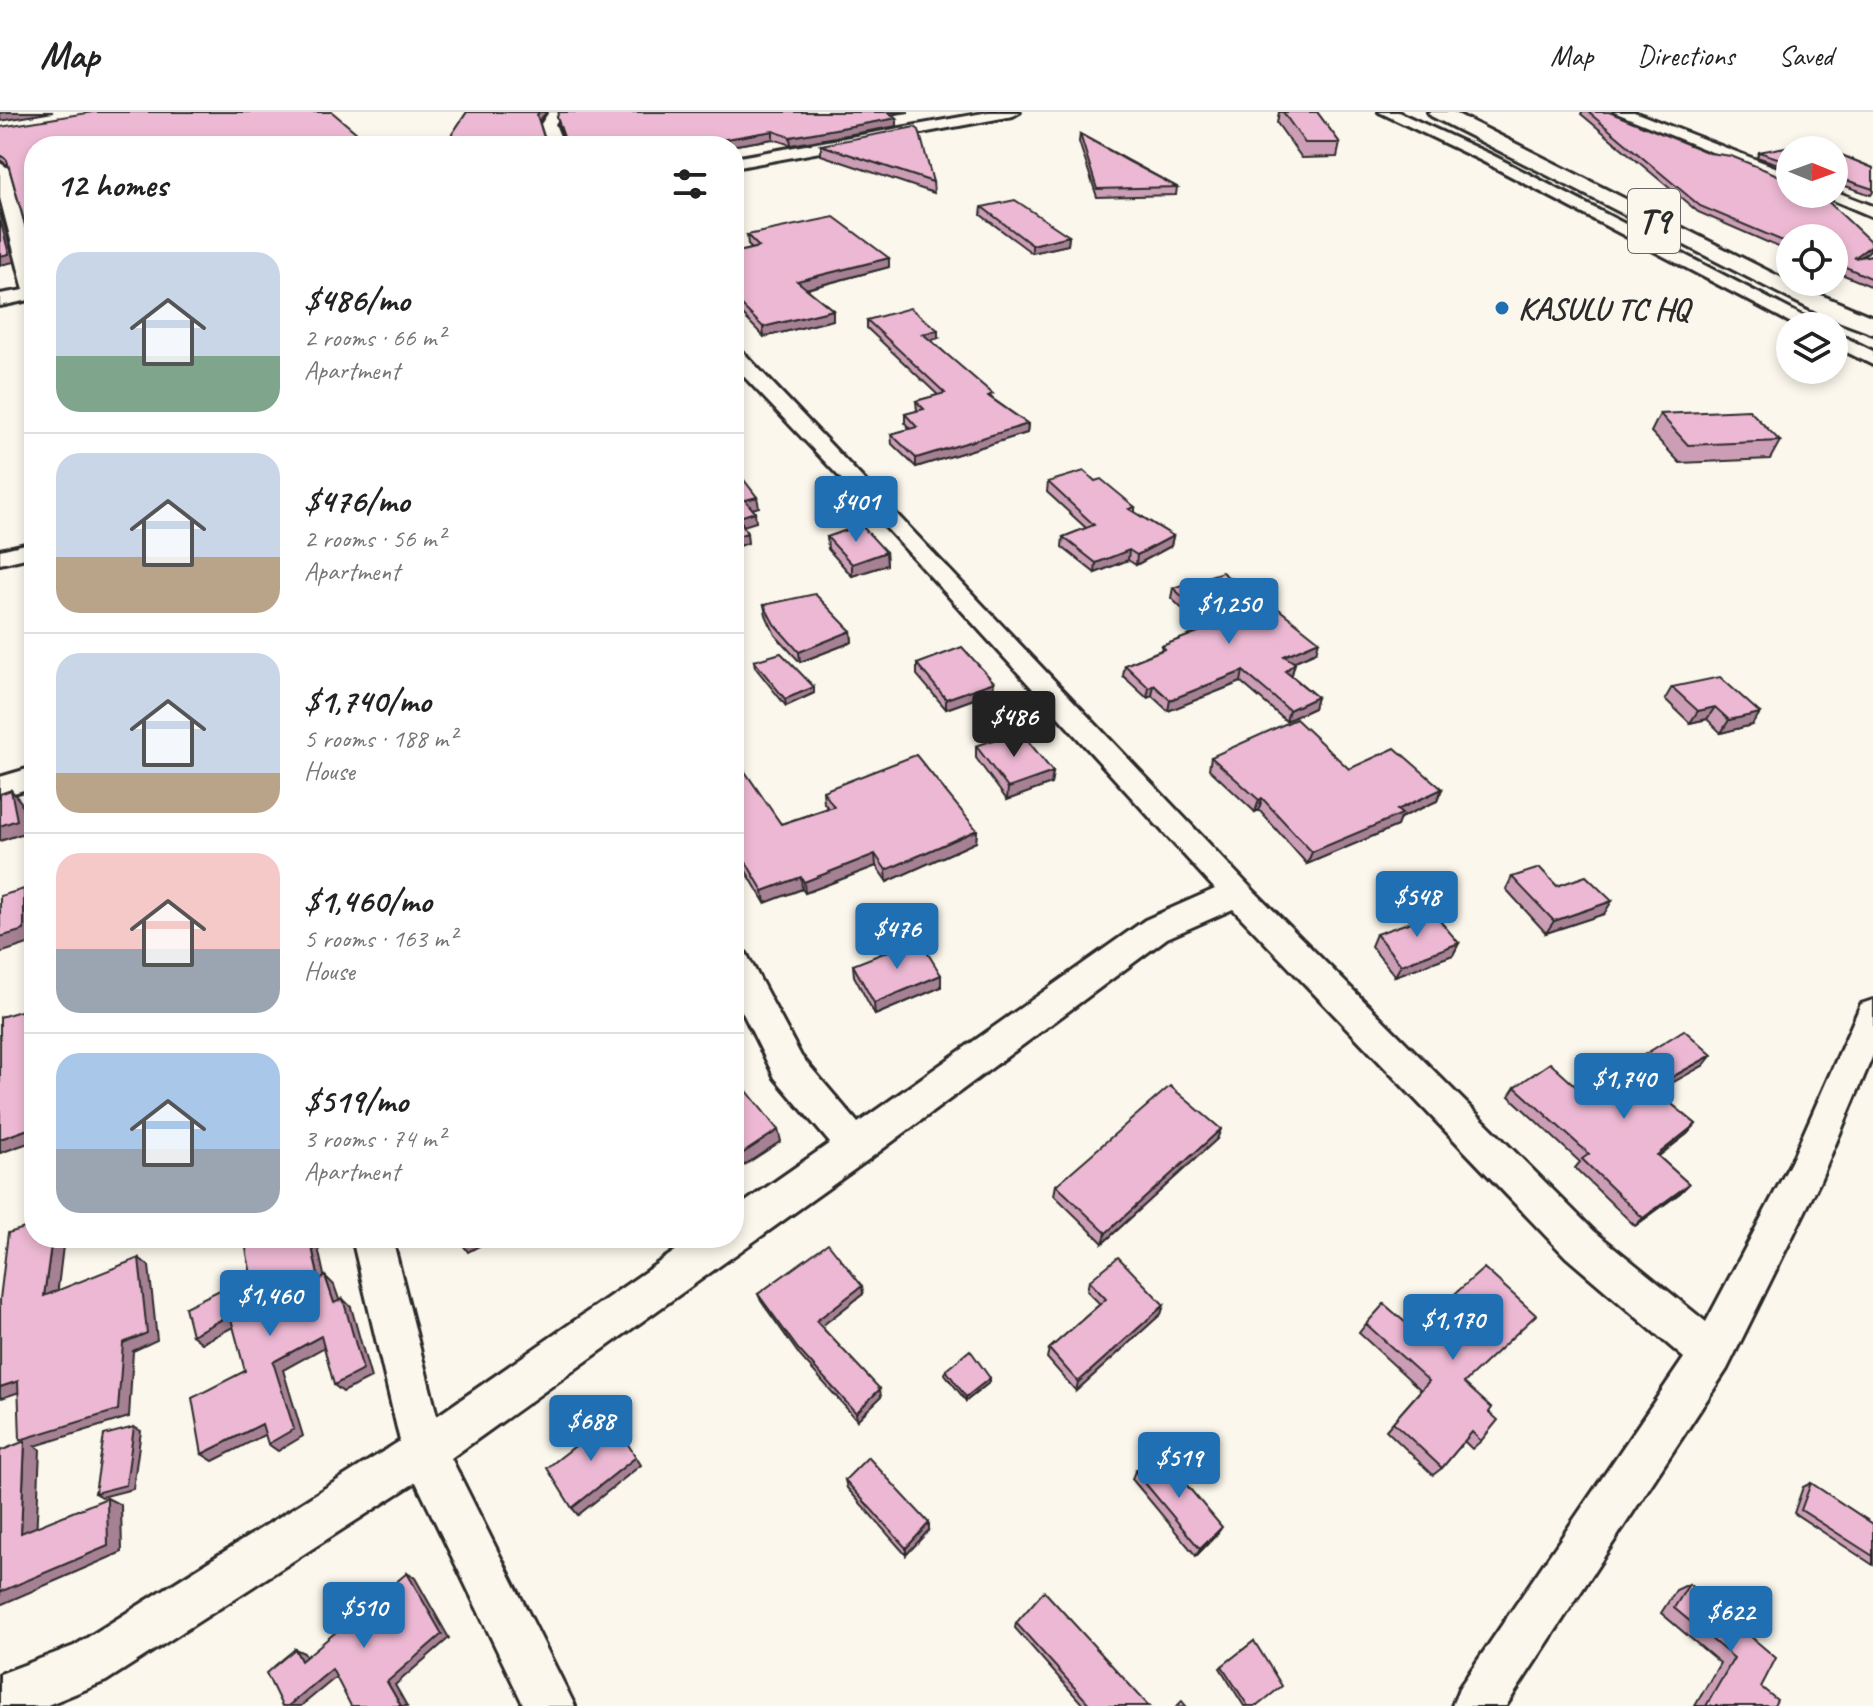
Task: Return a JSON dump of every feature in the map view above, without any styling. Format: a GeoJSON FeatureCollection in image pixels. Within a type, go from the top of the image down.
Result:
{"type":"FeatureCollection","features":[{"type":"Feature","properties":{"kind":"highway","name":"T9"},"geometry":{"type":"LineString","coordinates":[[1438,112],[1831,310],[1873,326]]}},
{"type":"Feature","properties":{"kind":"street"},"geometry":{"type":"LineString","coordinates":[[552,136],[548,124],[556,112]]}},
{"type":"Feature","properties":{"kind":"street"},"geometry":{"type":"LineString","coordinates":[[744,161],[1013,112]]}},
{"type":"Feature","properties":{"kind":"street"},"geometry":{"type":"LineString","coordinates":[[1386,112],[1487,158],[1785,312]]}},
{"type":"Feature","properties":{"kind":"street"},"geometry":{"type":"LineString","coordinates":[[1621,112],[1776,173]]}},
{"type":"Feature","properties":{"kind":"street"},"geometry":{"type":"LineString","coordinates":[[0,168],[24,256]]}},
{"type":"Feature","properties":{"kind":"street"},"geometry":{"type":"LineString","coordinates":[[1848,202],[1873,212]]}},
{"type":"Feature","properties":{"kind":"street"},"geometry":{"type":"LineString","coordinates":[[0,300],[24,295]]}},
{"type":"Feature","properties":{"kind":"street"},"geometry":{"type":"LineString","coordinates":[[1848,346],[1873,359]]}},
{"type":"Feature","properties":{"kind":"street"},"geometry":{"type":"LineString","coordinates":[[744,369],[858,483],[1237,893],[1580,1244],[1712,1354]]}},
{"type":"Feature","properties":{"kind":"street"},"geometry":{"type":"LineString","coordinates":[[0,557],[24,551]]}},
{"type":"Feature","properties":{"kind":"street"},"geometry":{"type":"LineString","coordinates":[[0,787],[24,780]]}},
{"type":"Feature","properties":{"kind":"street"},"geometry":{"type":"LineString","coordinates":[[744,1226],[1156,929],[1237,893]]}},
{"type":"Feature","properties":{"kind":"street"},"geometry":{"type":"LineString","coordinates":[[744,981],[788,1067],[856,1147]]}},
{"type":"Feature","properties":{"kind":"street"},"geometry":{"type":"LineString","coordinates":[[1477,1706],[1712,1354],[1806,1171],[1873,1014]]}},
{"type":"Feature","properties":{"kind":"street"},"geometry":{"type":"LineString","coordinates":[[374,1248],[424,1451],[550,1706]]}},
{"type":"Feature","properties":{"kind":"street"},"geometry":{"type":"LineString","coordinates":[[0,1699],[89,1664],[424,1451],[713,1248]]}},
{"type":"Feature","properties":{"kind":"building"},"geometry":{"type":"Polygon","coordinates":[[[93,112],[332,112],[360,136],[24,136],[24,221],[7,160],[0,155],[0,127],[93,112]]]}},
{"type":"Feature","properties":{"kind":"building"},"geometry":{"type":"Polygon","coordinates":[[[467,112],[539,112],[537,115],[543,136],[451,136],[467,112]]]}},
{"type":"Feature","properties":{"kind":"building"},"geometry":{"type":"Polygon","coordinates":[[[559,112],[887,112],[897,118],[790,137],[773,131],[744,136],[564,136],[557,117],[559,112]]]}},
{"type":"Feature","properties":{"kind":"building"},"geometry":{"type":"Polygon","coordinates":[[[1283,112],[1317,112],[1340,143],[1305,143],[1283,112]]]}},
{"type":"Feature","properties":{"kind":"building"},"geometry":{"type":"Polygon","coordinates":[[[1588,112],[1609,112],[1709,153],[1731,156],[1776,174],[1776,208],[1835,208],[1873,244],[1854,258],[1873,255],[1873,279],[1848,268],[1848,224],[1776,224],[1776,238],[1700,206],[1588,112]]]}},
{"type":"Feature","properties":{"kind":"building"},"geometry":{"type":"Polygon","coordinates":[[[915,127],[919,130],[933,182],[821,145],[915,127]]]}},
{"type":"Feature","properties":{"kind":"building"},"geometry":{"type":"Polygon","coordinates":[[[1080,134],[1128,161],[1177,187],[1097,189],[1080,134]]]}},
{"type":"Feature","properties":{"kind":"building"},"geometry":{"type":"Polygon","coordinates":[[[1776,149],[1776,157],[1759,152],[1776,149]]]}},
{"type":"Feature","properties":{"kind":"building"},"geometry":{"type":"Polygon","coordinates":[[[1848,158],[1873,168],[1873,189],[1848,181],[1848,158]]]}},
{"type":"Feature","properties":{"kind":"building"},"geometry":{"type":"Polygon","coordinates":[[[1015,200],[1069,236],[1032,245],[982,207],[1015,200]]]}},
{"type":"Feature","properties":{"kind":"building"},"geometry":{"type":"Polygon","coordinates":[[[834,217],[889,258],[797,281],[833,310],[763,327],[744,308],[744,251],[759,247],[747,235],[834,217]]]}},
{"type":"Feature","properties":{"kind":"building"},"geometry":{"type":"Polygon","coordinates":[[[0,219],[9,254],[0,256],[0,219]]]}},
{"type":"Feature","properties":{"kind":"building"},"geometry":{"type":"Polygon","coordinates":[[[910,308],[938,330],[923,334],[993,394],[988,396],[1028,424],[916,458],[891,434],[917,427],[905,414],[924,409],[916,401],[945,393],[867,320],[910,308]]]}},
{"type":"Feature","properties":{"kind":"building"},"geometry":{"type":"Polygon","coordinates":[[[1749,410],[1780,441],[1688,445],[1660,414],[1749,410]]]}},
{"type":"Feature","properties":{"kind":"building"},"geometry":{"type":"Polygon","coordinates":[[[1084,471],[1095,481],[1101,479],[1135,507],[1129,509],[1173,536],[1137,555],[1129,550],[1096,563],[1063,537],[1094,525],[1048,482],[1084,471]]]}},
{"type":"Feature","properties":{"kind":"building"},"geometry":{"type":"Polygon","coordinates":[[[744,480],[757,497],[745,500],[755,512],[744,515],[744,480]]]}},
{"type":"Feature","properties":{"kind":"building"},"geometry":{"type":"Polygon","coordinates":[[[861,525],[886,552],[852,564],[827,537],[861,525]]]}},
{"type":"Feature","properties":{"kind":"building"},"geometry":{"type":"Polygon","coordinates":[[[1222,572],[1269,610],[1276,607],[1319,641],[1284,656],[1295,663],[1285,671],[1317,697],[1289,710],[1243,671],[1170,700],[1154,685],[1149,688],[1125,665],[1165,649],[1162,646],[1214,626],[1173,588],[1222,572]]]}},
{"type":"Feature","properties":{"kind":"building"},"geometry":{"type":"Polygon","coordinates":[[[815,594],[851,631],[799,652],[774,624],[764,605],[815,594]]]}},
{"type":"Feature","properties":{"kind":"building"},"geometry":{"type":"Polygon","coordinates":[[[962,647],[994,682],[946,699],[917,664],[962,647]]]}},
{"type":"Feature","properties":{"kind":"building"},"geometry":{"type":"Polygon","coordinates":[[[781,653],[814,687],[785,699],[754,661],[781,653]]]}},
{"type":"Feature","properties":{"kind":"building"},"geometry":{"type":"Polygon","coordinates":[[[1720,677],[1760,713],[1729,720],[1715,707],[1698,711],[1672,687],[1720,677]]]}},
{"type":"Feature","properties":{"kind":"building"},"geometry":{"type":"Polygon","coordinates":[[[1296,719],[1349,769],[1395,748],[1442,789],[1397,810],[1402,814],[1312,852],[1262,798],[1259,800],[1211,757],[1296,719]]]}},
{"type":"Feature","properties":{"kind":"building"},"geometry":{"type":"Polygon","coordinates":[[[1020,731],[1053,772],[1008,788],[976,746],[1020,731]]]}},
{"type":"Feature","properties":{"kind":"building"},"geometry":{"type":"Polygon","coordinates":[[[916,755],[977,830],[886,870],[875,854],[804,882],[801,877],[763,891],[744,859],[744,770],[781,824],[834,807],[823,791],[916,755]]]}},
{"type":"Feature","properties":{"kind":"building"},"geometry":{"type":"Polygon","coordinates":[[[11,790],[17,820],[0,826],[0,794],[11,790]]]}},
{"type":"Feature","properties":{"kind":"building"},"geometry":{"type":"Polygon","coordinates":[[[1540,868],[1557,886],[1586,876],[1612,901],[1554,921],[1512,877],[1540,868]]]}},
{"type":"Feature","properties":{"kind":"building"},"geometry":{"type":"Polygon","coordinates":[[[24,889],[24,930],[0,937],[0,896],[24,889]]]}},
{"type":"Feature","properties":{"kind":"building"},"geometry":{"type":"Polygon","coordinates":[[[1434,914],[1459,943],[1401,965],[1376,934],[1434,914]]]}},
{"type":"Feature","properties":{"kind":"building"},"geometry":{"type":"Polygon","coordinates":[[[919,939],[941,975],[874,1003],[853,965],[919,939]]]}},
{"type":"Feature","properties":{"kind":"building"},"geometry":{"type":"Polygon","coordinates":[[[24,1010],[24,1131],[0,1139],[0,1017],[24,1010]]]}},
{"type":"Feature","properties":{"kind":"building"},"geometry":{"type":"Polygon","coordinates":[[[1684,1030],[1712,1055],[1652,1088],[1696,1124],[1657,1155],[1689,1184],[1643,1218],[1582,1159],[1589,1154],[1515,1087],[1550,1063],[1583,1093],[1684,1030]]]}},
{"type":"Feature","properties":{"kind":"building"},"geometry":{"type":"Polygon","coordinates":[[[1170,1086],[1221,1129],[1106,1233],[1056,1185],[1170,1086]]]}},
{"type":"Feature","properties":{"kind":"building"},"geometry":{"type":"Polygon","coordinates":[[[744,1087],[778,1130],[744,1152],[744,1087]]]}},
{"type":"Feature","properties":{"kind":"building"},"geometry":{"type":"Polygon","coordinates":[[[24,1228],[24,1248],[51,1248],[44,1296],[139,1258],[147,1333],[123,1343],[118,1410],[20,1440],[18,1381],[0,1387],[0,1299],[8,1233],[24,1228]]]}},
{"type":"Feature","properties":{"kind":"building"},"geometry":{"type":"Polygon","coordinates":[[[828,1243],[862,1286],[816,1321],[880,1389],[856,1413],[798,1349],[758,1294],[828,1243]]]}},
{"type":"Feature","properties":{"kind":"building"},"geometry":{"type":"Polygon","coordinates":[[[246,1248],[312,1248],[319,1280],[325,1276],[334,1303],[343,1299],[363,1370],[334,1385],[321,1336],[273,1362],[294,1429],[268,1444],[262,1424],[202,1454],[192,1398],[245,1371],[230,1315],[192,1335],[185,1307],[251,1275],[246,1248]]]}},
{"type":"Feature","properties":{"kind":"building"},"geometry":{"type":"Polygon","coordinates":[[[1118,1257],[1164,1305],[1078,1382],[1049,1349],[1106,1299],[1089,1281],[1118,1257]]]}},
{"type":"Feature","properties":{"kind":"building"},"geometry":{"type":"Polygon","coordinates":[[[1484,1268],[1536,1315],[1464,1383],[1492,1408],[1489,1412],[1498,1420],[1481,1441],[1472,1432],[1442,1468],[1393,1422],[1429,1381],[1366,1324],[1384,1304],[1414,1330],[1484,1268]]]}},
{"type":"Feature","properties":{"kind":"building"},"geometry":{"type":"Polygon","coordinates":[[[970,1350],[990,1378],[966,1397],[946,1370],[970,1350]]]}},
{"type":"Feature","properties":{"kind":"building"},"geometry":{"type":"Polygon","coordinates":[[[611,1418],[636,1457],[572,1508],[547,1468],[611,1418]]]}},
{"type":"Feature","properties":{"kind":"building"},"geometry":{"type":"Polygon","coordinates":[[[134,1427],[126,1485],[95,1493],[104,1435],[134,1427]]]}},
{"type":"Feature","properties":{"kind":"building"},"geometry":{"type":"Polygon","coordinates":[[[25,1441],[21,1533],[107,1498],[108,1546],[0,1592],[0,1451],[25,1441]]]}},
{"type":"Feature","properties":{"kind":"building"},"geometry":{"type":"Polygon","coordinates":[[[1158,1451],[1222,1527],[1200,1549],[1135,1471],[1158,1451]]]}},
{"type":"Feature","properties":{"kind":"building"},"geometry":{"type":"Polygon","coordinates":[[[868,1457],[929,1523],[906,1548],[845,1480],[868,1457]]]}},
{"type":"Feature","properties":{"kind":"building"},"geometry":{"type":"Polygon","coordinates":[[[1811,1483],[1873,1524],[1873,1556],[1801,1510],[1811,1483]]]}},
{"type":"Feature","properties":{"kind":"building"},"geometry":{"type":"Polygon","coordinates":[[[407,1573],[442,1634],[387,1682],[401,1706],[351,1706],[332,1669],[288,1706],[282,1706],[266,1673],[295,1649],[301,1661],[407,1573]]]}},
{"type":"Feature","properties":{"kind":"building"},"geometry":{"type":"Polygon","coordinates":[[[1689,1584],[1776,1658],[1761,1687],[1777,1700],[1774,1706],[1706,1706],[1734,1658],[1674,1608],[1689,1584]]]}},
{"type":"Feature","properties":{"kind":"building"},"geometry":{"type":"Polygon","coordinates":[[[1044,1591],[1149,1706],[1091,1706],[1016,1623],[1044,1591]]]}},
{"type":"Feature","properties":{"kind":"building"},"geometry":{"type":"Polygon","coordinates":[[[1254,1641],[1282,1686],[1257,1706],[1248,1706],[1222,1666],[1254,1641]]]}},
{"type":"Feature","properties":{"kind":"place","name":"KASULU TC HQ"},"geometry":{"type":"Point","coordinates":[1502,308]}}]}
